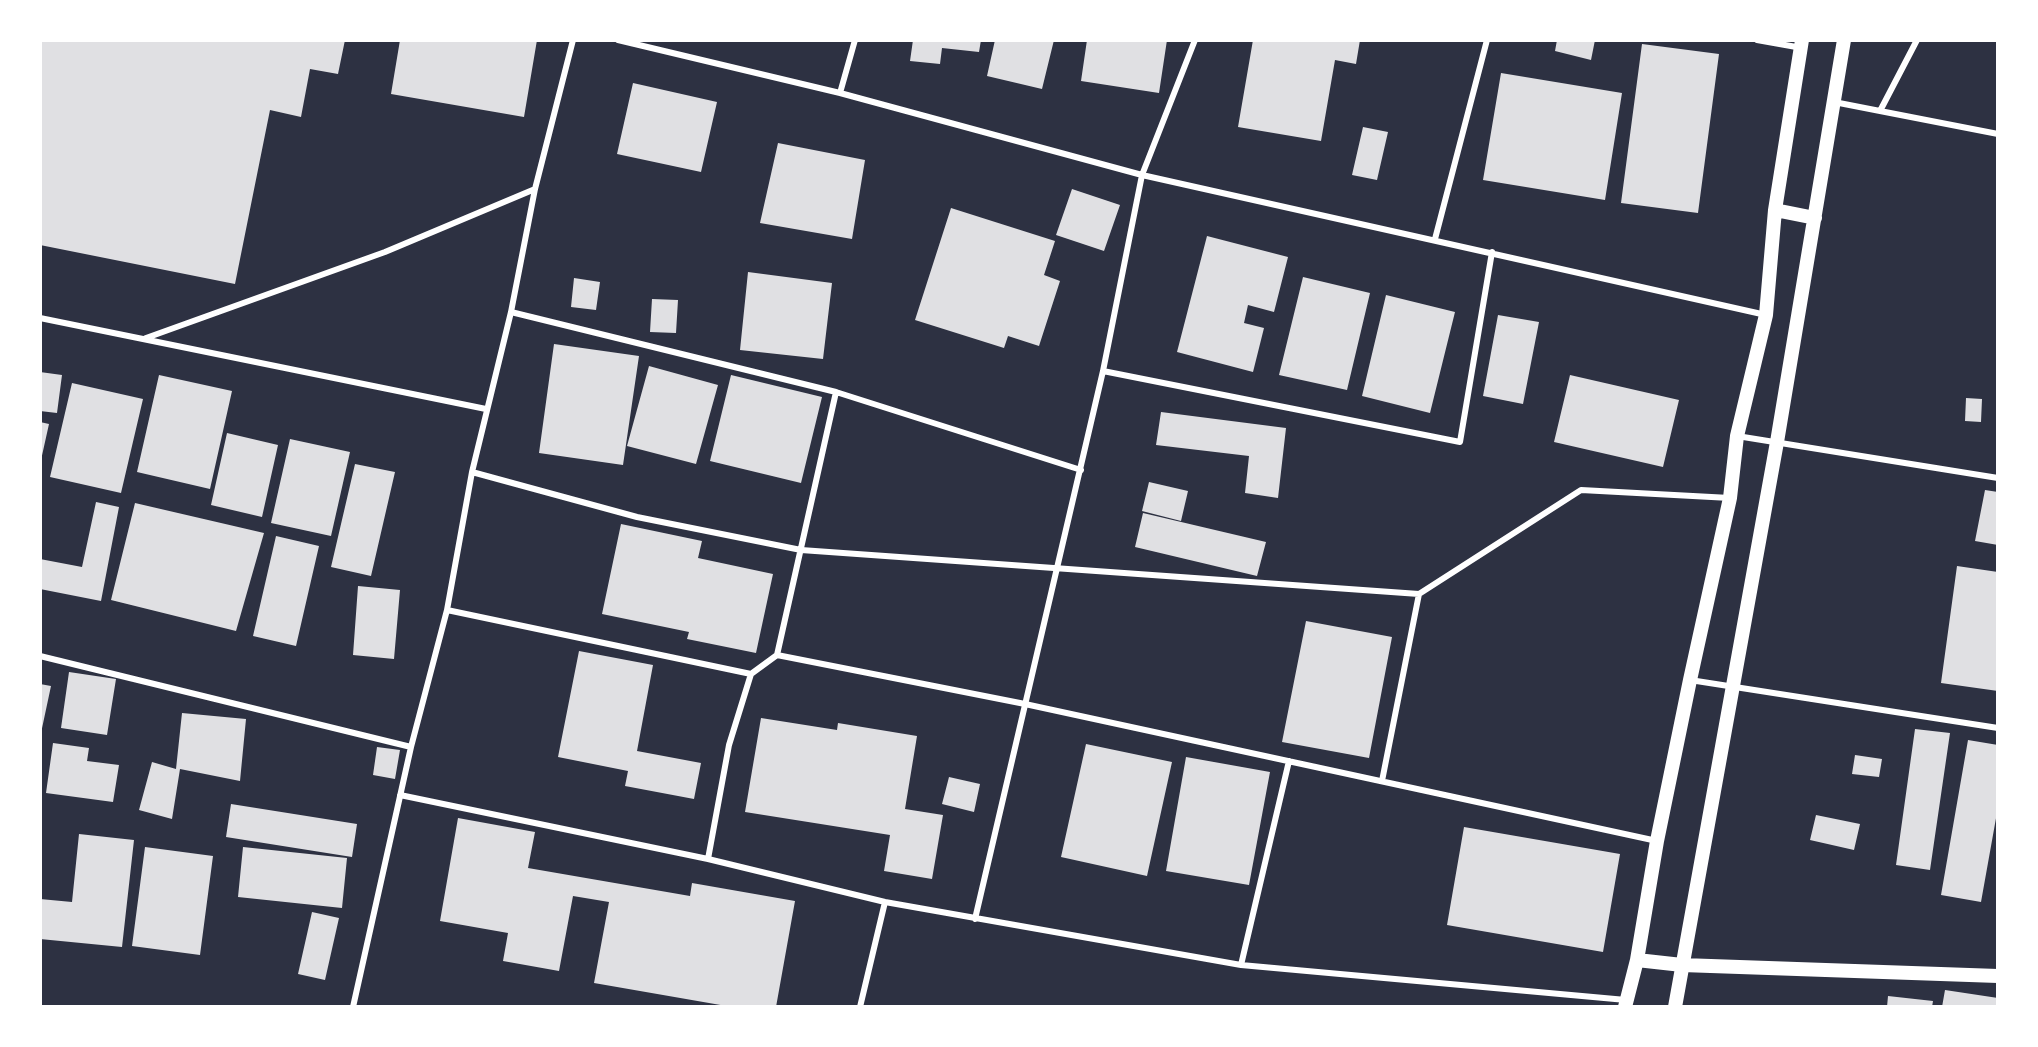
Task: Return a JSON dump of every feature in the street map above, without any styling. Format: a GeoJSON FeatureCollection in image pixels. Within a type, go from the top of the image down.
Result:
{"type":"FeatureCollection","features":[{"type":"Feature","properties":{"kind":"street"},"geometry":{"type":"LineString","coordinates":[[1675,1007],[1777,442],[1844,40]]}},
{"type":"Feature","properties":{"kind":"street"},"geometry":{"type":"LineString","coordinates":[[1626,1004],[1690,680],[1730,498],[1737,436],[1766,315],[1775,210],[1802,44]]}},
{"type":"Feature","properties":{"kind":"street"},"geometry":{"type":"LineString","coordinates":[[1775,210],[1815,218]]}},
{"type":"Feature","properties":{"kind":"street"},"geometry":{"type":"LineString","coordinates":[[1637,960],[1682,965],[1998,976]]}},
{"type":"Feature","properties":{"kind":"lane"},"geometry":{"type":"LineString","coordinates":[[353,1007],[411,747],[447,610],[472,472],[511,312],[535,189],[573,40]]}},
{"type":"Feature","properties":{"kind":"lane"},"geometry":{"type":"LineString","coordinates":[[618,40],[840,93],[1142,175],[1766,315]]}},
{"type":"Feature","properties":{"kind":"lane"},"geometry":{"type":"LineString","coordinates":[[840,93],[855,40]]}},
{"type":"Feature","properties":{"kind":"lane"},"geometry":{"type":"LineString","coordinates":[[975,919],[1081,470],[1142,175],[1195,40]]}},
{"type":"Feature","properties":{"kind":"lane"},"geometry":{"type":"LineString","coordinates":[[1435,239],[1487,40]]}},
{"type":"Feature","properties":{"kind":"lane"},"geometry":{"type":"LineString","coordinates":[[1757,40],[1802,44]]}},
{"type":"Feature","properties":{"kind":"lane"},"geometry":{"type":"LineString","coordinates":[[1880,111],[1917,40]]}},
{"type":"Feature","properties":{"kind":"lane"},"geometry":{"type":"LineString","coordinates":[[1834,102],[1998,134]]}},
{"type":"Feature","properties":{"kind":"lane"},"geometry":{"type":"LineString","coordinates":[[144,339],[385,252],[535,189]]}},
{"type":"Feature","properties":{"kind":"lane"},"geometry":{"type":"LineString","coordinates":[[1103,371],[1460,442],[1492,252]]}},
{"type":"Feature","properties":{"kind":"lane"},"geometry":{"type":"LineString","coordinates":[[511,312],[836,392],[1081,470]]}},
{"type":"Feature","properties":{"kind":"lane"},"geometry":{"type":"LineString","coordinates":[[40,318],[486,409]]}},
{"type":"Feature","properties":{"kind":"lane"},"geometry":{"type":"LineString","coordinates":[[708,859],[729,745],[751,674],[777,655],[836,392]]}},
{"type":"Feature","properties":{"kind":"lane"},"geometry":{"type":"LineString","coordinates":[[1737,436],[1998,478]]}},
{"type":"Feature","properties":{"kind":"lane"},"geometry":{"type":"LineString","coordinates":[[472,472],[637,517],[801,550],[1419,594],[1581,490],[1730,498]]}},
{"type":"Feature","properties":{"kind":"lane"},"geometry":{"type":"LineString","coordinates":[[1382,781],[1419,594]]}},
{"type":"Feature","properties":{"kind":"lane"},"geometry":{"type":"LineString","coordinates":[[447,610],[751,674]]}},
{"type":"Feature","properties":{"kind":"lane"},"geometry":{"type":"LineString","coordinates":[[777,655],[1025,704],[1657,841]]}},
{"type":"Feature","properties":{"kind":"lane"},"geometry":{"type":"LineString","coordinates":[[40,656],[411,747]]}},
{"type":"Feature","properties":{"kind":"lane"},"geometry":{"type":"LineString","coordinates":[[1690,680],[1998,728]]}},
{"type":"Feature","properties":{"kind":"lane"},"geometry":{"type":"LineString","coordinates":[[1241,965],[1289,761]]}},
{"type":"Feature","properties":{"kind":"lane"},"geometry":{"type":"LineString","coordinates":[[400,795],[708,859],[885,902],[1241,965],[1626,1004]]}},
{"type":"Feature","properties":{"kind":"lane"},"geometry":{"type":"LineString","coordinates":[[860,1007],[885,902]]}},
{"type":"Feature","properties":{"kind":"building"},"geometry":{"type":"Polygon","coordinates":[[[40,40],[345,40],[338,74],[310,69],[301,117],[270,110],[235,284],[40,245],[40,40]]]}},
{"type":"Feature","properties":{"kind":"building"},"geometry":{"type":"Polygon","coordinates":[[[400,40],[537,40],[524,117],[391,94],[400,40]]]}},
{"type":"Feature","properties":{"kind":"building"},"geometry":{"type":"Polygon","coordinates":[[[913,40],[981,40],[979,52],[942,48],[940,64],[910,61],[913,40]]]}},
{"type":"Feature","properties":{"kind":"building"},"geometry":{"type":"Polygon","coordinates":[[[995,40],[1054,40],[1042,89],[987,76],[995,40]]]}},
{"type":"Feature","properties":{"kind":"building"},"geometry":{"type":"Polygon","coordinates":[[[1087,40],[1167,40],[1159,93],[1081,81],[1087,40]]]}},
{"type":"Feature","properties":{"kind":"building"},"geometry":{"type":"Polygon","coordinates":[[[1253,40],[1360,40],[1356,64],[1335,60],[1321,141],[1238,127],[1253,40]]]}},
{"type":"Feature","properties":{"kind":"building"},"geometry":{"type":"Polygon","coordinates":[[[1557,40],[1595,40],[1591,60],[1555,51],[1557,40]]]}},
{"type":"Feature","properties":{"kind":"building"},"geometry":{"type":"Polygon","coordinates":[[[1642,44],[1719,54],[1698,213],[1621,203],[1642,44]]]}},
{"type":"Feature","properties":{"kind":"building"},"geometry":{"type":"Polygon","coordinates":[[[1501,73],[1622,93],[1605,200],[1483,180],[1501,73]]]}},
{"type":"Feature","properties":{"kind":"building"},"geometry":{"type":"Polygon","coordinates":[[[633,83],[717,102],[701,172],[617,154],[633,83]]]}},
{"type":"Feature","properties":{"kind":"building"},"geometry":{"type":"Polygon","coordinates":[[[1363,127],[1388,132],[1377,180],[1352,175],[1363,127]]]}},
{"type":"Feature","properties":{"kind":"building"},"geometry":{"type":"Polygon","coordinates":[[[778,143],[865,160],[852,239],[760,223],[778,143]]]}},
{"type":"Feature","properties":{"kind":"building"},"geometry":{"type":"Polygon","coordinates":[[[1072,189],[1120,205],[1104,251],[1056,235],[1072,189]]]}},
{"type":"Feature","properties":{"kind":"building"},"geometry":{"type":"Polygon","coordinates":[[[951,208],[1055,241],[1044,275],[1060,281],[1039,346],[1008,336],[1004,348],[915,320],[951,208]]]}},
{"type":"Feature","properties":{"kind":"building"},"geometry":{"type":"Polygon","coordinates":[[[1207,236],[1288,257],[1274,312],[1248,305],[1244,323],[1264,328],[1253,372],[1177,352],[1207,236]]]}},
{"type":"Feature","properties":{"kind":"building"},"geometry":{"type":"Polygon","coordinates":[[[748,272],[832,283],[823,359],[740,350],[748,272]]]}},
{"type":"Feature","properties":{"kind":"building"},"geometry":{"type":"Polygon","coordinates":[[[1303,277],[1370,293],[1347,390],[1279,375],[1303,277]]]}},
{"type":"Feature","properties":{"kind":"building"},"geometry":{"type":"Polygon","coordinates":[[[574,278],[600,282],[596,310],[571,307],[574,278]]]}},
{"type":"Feature","properties":{"kind":"building"},"geometry":{"type":"Polygon","coordinates":[[[1386,295],[1455,312],[1430,413],[1362,396],[1386,295]]]}},
{"type":"Feature","properties":{"kind":"building"},"geometry":{"type":"Polygon","coordinates":[[[652,299],[678,300],[676,333],[650,332],[652,299]]]}},
{"type":"Feature","properties":{"kind":"building"},"geometry":{"type":"Polygon","coordinates":[[[1498,315],[1539,322],[1523,404],[1483,396],[1498,315]]]}},
{"type":"Feature","properties":{"kind":"building"},"geometry":{"type":"Polygon","coordinates":[[[554,344],[639,356],[623,465],[539,453],[554,344]]]}},
{"type":"Feature","properties":{"kind":"building"},"geometry":{"type":"Polygon","coordinates":[[[649,366],[718,385],[696,464],[627,446],[649,366]]]}},
{"type":"Feature","properties":{"kind":"building"},"geometry":{"type":"Polygon","coordinates":[[[40,372],[62,375],[57,413],[40,411],[40,372]]]}},
{"type":"Feature","properties":{"kind":"building"},"geometry":{"type":"Polygon","coordinates":[[[159,375],[232,391],[210,489],[137,472],[159,375]]]}},
{"type":"Feature","properties":{"kind":"building"},"geometry":{"type":"Polygon","coordinates":[[[731,375],[822,397],[801,483],[710,461],[731,375]]]}},
{"type":"Feature","properties":{"kind":"building"},"geometry":{"type":"Polygon","coordinates":[[[1570,375],[1679,400],[1663,467],[1554,442],[1570,375]]]}},
{"type":"Feature","properties":{"kind":"building"},"geometry":{"type":"Polygon","coordinates":[[[72,383],[143,399],[121,493],[50,477],[72,383]]]}},
{"type":"Feature","properties":{"kind":"building"},"geometry":{"type":"Polygon","coordinates":[[[1966,398],[1982,399],[1981,422],[1965,421],[1966,398]]]}},
{"type":"Feature","properties":{"kind":"building"},"geometry":{"type":"Polygon","coordinates":[[[1161,412],[1286,428],[1278,498],[1245,493],[1249,456],[1156,445],[1161,412]]]}},
{"type":"Feature","properties":{"kind":"building"},"geometry":{"type":"Polygon","coordinates":[[[40,422],[49,424],[41,460],[40,460],[40,422]]]}},
{"type":"Feature","properties":{"kind":"building"},"geometry":{"type":"Polygon","coordinates":[[[227,433],[278,445],[262,517],[211,505],[227,433]]]}},
{"type":"Feature","properties":{"kind":"building"},"geometry":{"type":"Polygon","coordinates":[[[290,439],[350,452],[331,536],[271,523],[290,439]]]}},
{"type":"Feature","properties":{"kind":"building"},"geometry":{"type":"Polygon","coordinates":[[[355,464],[395,472],[371,576],[331,567],[355,464]]]}},
{"type":"Feature","properties":{"kind":"building"},"geometry":{"type":"Polygon","coordinates":[[[1149,482],[1188,491],[1181,521],[1142,511],[1149,482]]]}},
{"type":"Feature","properties":{"kind":"building"},"geometry":{"type":"Polygon","coordinates":[[[1985,490],[1998,492],[1998,545],[1975,541],[1985,490]]]}},
{"type":"Feature","properties":{"kind":"building"},"geometry":{"type":"Polygon","coordinates":[[[96,502],[119,507],[101,601],[40,589],[40,559],[82,567],[96,502]]]}},
{"type":"Feature","properties":{"kind":"building"},"geometry":{"type":"Polygon","coordinates":[[[135,503],[264,533],[236,631],[111,600],[135,503]]]}},
{"type":"Feature","properties":{"kind":"building"},"geometry":{"type":"Polygon","coordinates":[[[1143,513],[1266,542],[1257,576],[1135,547],[1143,513]]]}},
{"type":"Feature","properties":{"kind":"building"},"geometry":{"type":"Polygon","coordinates":[[[621,524],[702,541],[698,558],[773,574],[756,653],[687,639],[689,632],[602,614],[621,524]]]}},
{"type":"Feature","properties":{"kind":"building"},"geometry":{"type":"Polygon","coordinates":[[[276,536],[319,546],[296,646],[253,636],[276,536]]]}},
{"type":"Feature","properties":{"kind":"building"},"geometry":{"type":"Polygon","coordinates":[[[1957,566],[1998,572],[1998,691],[1941,683],[1957,566]]]}},
{"type":"Feature","properties":{"kind":"building"},"geometry":{"type":"Polygon","coordinates":[[[358,586],[400,590],[394,659],[353,655],[358,586]]]}},
{"type":"Feature","properties":{"kind":"building"},"geometry":{"type":"Polygon","coordinates":[[[1306,621],[1392,637],[1369,758],[1282,742],[1306,621]]]}},
{"type":"Feature","properties":{"kind":"building"},"geometry":{"type":"Polygon","coordinates":[[[579,651],[653,665],[637,751],[701,763],[694,799],[625,786],[628,771],[558,757],[579,651]]]}},
{"type":"Feature","properties":{"kind":"building"},"geometry":{"type":"Polygon","coordinates":[[[69,672],[116,679],[107,735],[61,728],[69,672]]]}},
{"type":"Feature","properties":{"kind":"building"},"geometry":{"type":"Polygon","coordinates":[[[40,684],[51,686],[41,733],[40,733],[40,684]]]}},
{"type":"Feature","properties":{"kind":"building"},"geometry":{"type":"Polygon","coordinates":[[[182,713],[246,719],[240,781],[180,769],[172,819],[139,810],[152,762],[176,769],[182,713]]]}},
{"type":"Feature","properties":{"kind":"building"},"geometry":{"type":"Polygon","coordinates":[[[761,718],[837,730],[838,723],[917,736],[905,809],[943,815],[932,879],[884,871],[890,835],[745,812],[761,718]]]}},
{"type":"Feature","properties":{"kind":"building"},"geometry":{"type":"Polygon","coordinates":[[[1915,729],[1950,733],[1930,870],[1896,865],[1915,729]]]}},
{"type":"Feature","properties":{"kind":"building"},"geometry":{"type":"Polygon","coordinates":[[[1968,740],[1998,745],[1998,807],[1981,902],[1941,895],[1968,740]]]}},
{"type":"Feature","properties":{"kind":"building"},"geometry":{"type":"Polygon","coordinates":[[[53,743],[89,748],[87,761],[119,765],[113,802],[46,793],[53,743]]]}},
{"type":"Feature","properties":{"kind":"building"},"geometry":{"type":"Polygon","coordinates":[[[1086,744],[1172,762],[1147,876],[1061,857],[1086,744]]]}},
{"type":"Feature","properties":{"kind":"building"},"geometry":{"type":"Polygon","coordinates":[[[377,747],[400,750],[395,779],[373,775],[377,747]]]}},
{"type":"Feature","properties":{"kind":"building"},"geometry":{"type":"Polygon","coordinates":[[[1855,755],[1882,759],[1879,777],[1852,774],[1855,755]]]}},
{"type":"Feature","properties":{"kind":"building"},"geometry":{"type":"Polygon","coordinates":[[[1186,757],[1270,772],[1249,885],[1166,871],[1186,757]]]}},
{"type":"Feature","properties":{"kind":"building"},"geometry":{"type":"Polygon","coordinates":[[[949,777],[980,784],[974,812],[942,804],[949,777]]]}},
{"type":"Feature","properties":{"kind":"building"},"geometry":{"type":"Polygon","coordinates":[[[231,804],[357,824],[352,857],[226,837],[231,804]]]}},
{"type":"Feature","properties":{"kind":"building"},"geometry":{"type":"Polygon","coordinates":[[[1816,815],[1860,824],[1854,850],[1810,840],[1816,815]]]}},
{"type":"Feature","properties":{"kind":"building"},"geometry":{"type":"Polygon","coordinates":[[[458,818],[535,832],[528,868],[690,896],[692,883],[795,901],[776,1007],[732,1007],[594,983],[609,902],[573,896],[559,971],[503,961],[508,933],[440,921],[458,818]]]}},
{"type":"Feature","properties":{"kind":"building"},"geometry":{"type":"Polygon","coordinates":[[[1464,827],[1620,854],[1603,952],[1447,925],[1464,827]]]}},
{"type":"Feature","properties":{"kind":"building"},"geometry":{"type":"Polygon","coordinates":[[[79,834],[134,840],[122,947],[40,939],[40,899],[72,902],[79,834]]]}},
{"type":"Feature","properties":{"kind":"building"},"geometry":{"type":"Polygon","coordinates":[[[145,847],[213,856],[200,955],[132,946],[145,847]]]}},
{"type":"Feature","properties":{"kind":"building"},"geometry":{"type":"Polygon","coordinates":[[[243,847],[347,858],[342,908],[238,897],[243,847]]]}},
{"type":"Feature","properties":{"kind":"building"},"geometry":{"type":"Polygon","coordinates":[[[312,912],[339,918],[325,980],[298,974],[312,912]]]}},
{"type":"Feature","properties":{"kind":"building"},"geometry":{"type":"Polygon","coordinates":[[[1945,990],[1998,998],[1998,1007],[1942,1007],[1945,990]]]}},
{"type":"Feature","properties":{"kind":"building"},"geometry":{"type":"Polygon","coordinates":[[[1888,996],[1933,1001],[1932,1007],[1887,1007],[1888,996]]]}}]}
